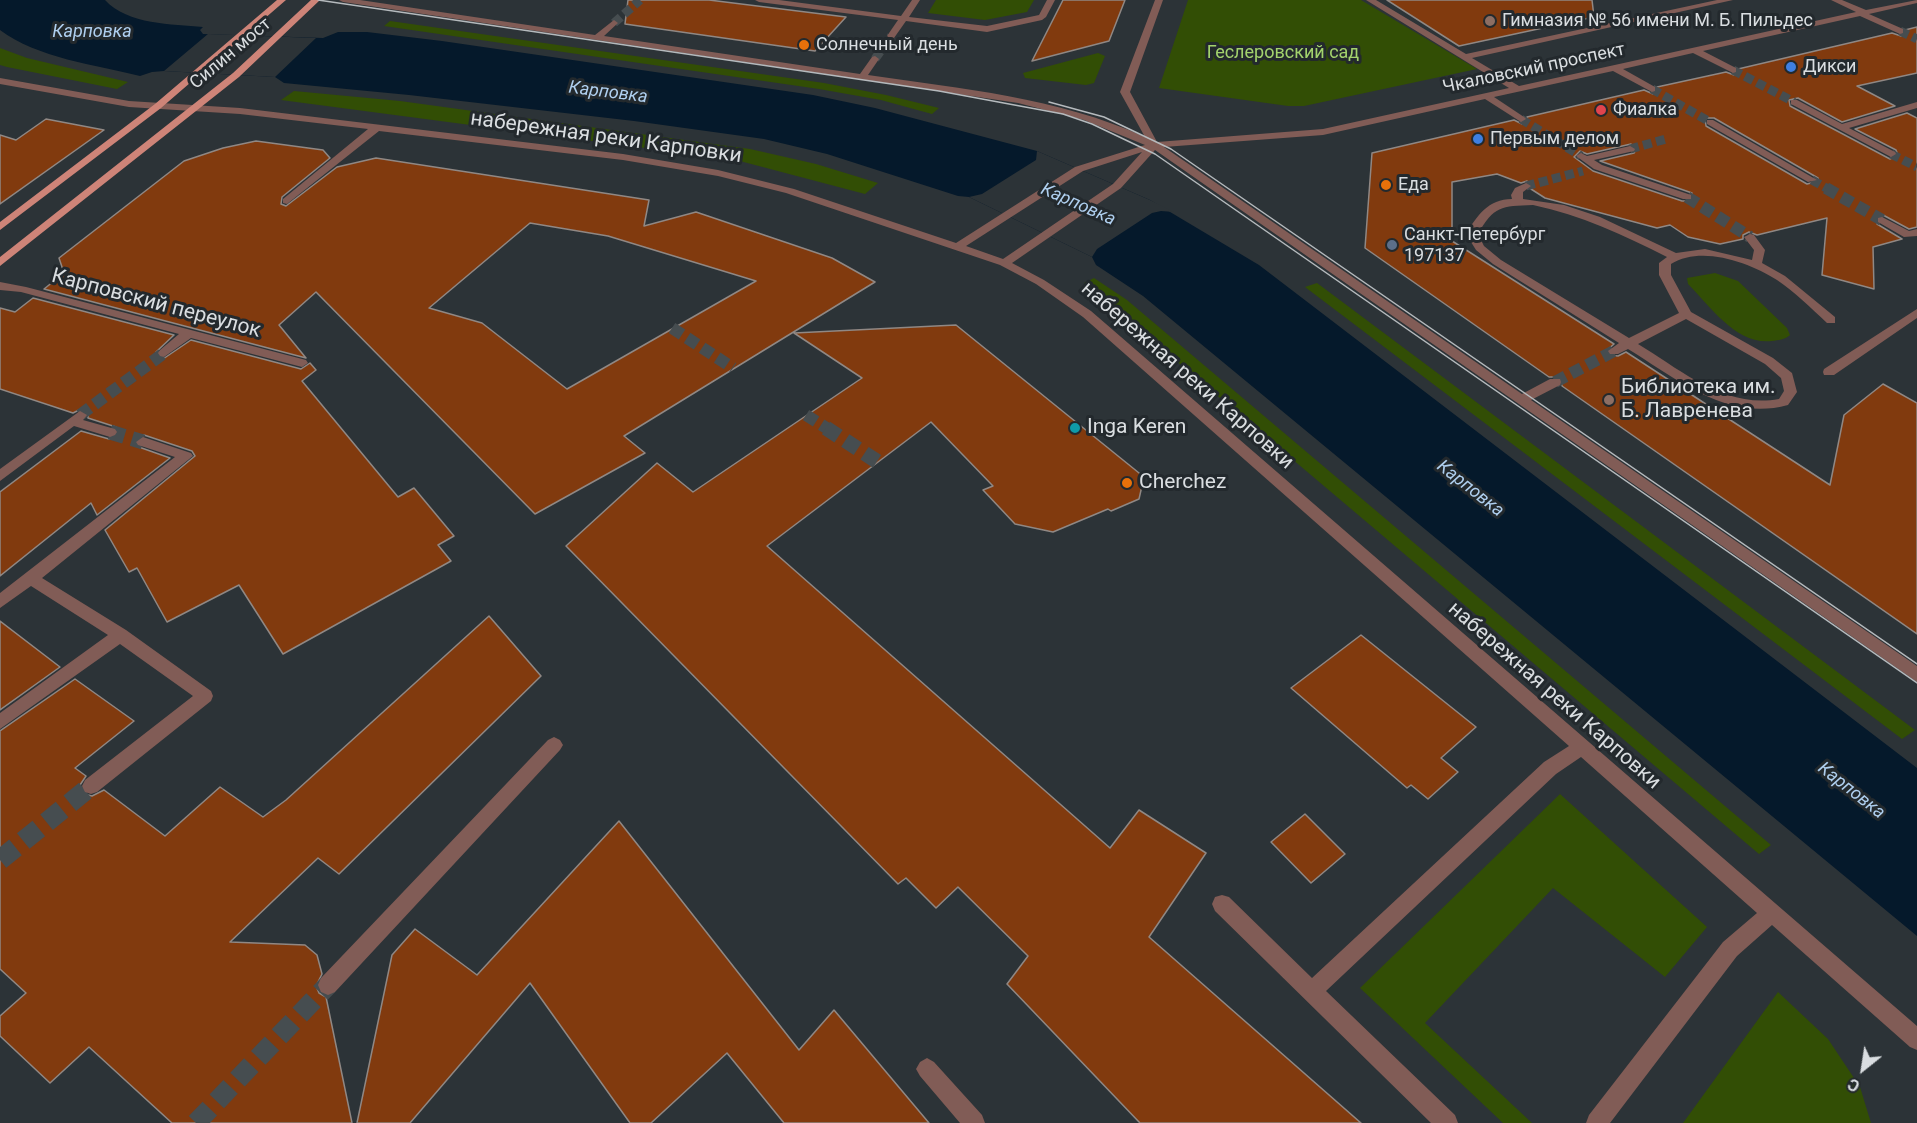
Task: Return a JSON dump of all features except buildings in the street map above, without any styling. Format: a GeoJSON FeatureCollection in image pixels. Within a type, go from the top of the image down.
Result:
{"type":"FeatureCollection","features":[{"type":"Feature","properties":{"kind":"main road","name":"Силин мост"},"geometry":{"type":"LineString","coordinates":[[0,227],[158,105],[282,0]]}},
{"type":"Feature","properties":{"kind":"main road","name":"Силин мост"},"geometry":{"type":"LineString","coordinates":[[0,263],[236,75],[316,0]]}},
{"type":"Feature","properties":{"kind":"street"},"geometry":{"type":"LineString","coordinates":[[343,0],[1043,104],[1099,120],[1154,145],[1917,675]]}},
{"type":"Feature","properties":{"kind":"street"},"geometry":{"type":"LineString","coordinates":[[759,0],[987,29],[1042,17],[1051,0]]}},
{"type":"Feature","properties":{"kind":"street"},"geometry":{"type":"LineString","coordinates":[[891,36],[916,0]]}},
{"type":"Feature","properties":{"kind":"street"},"geometry":{"type":"LineString","coordinates":[[1154,145],[1125,92],[1159,0]]}},
{"type":"Feature","properties":{"kind":"street"},"geometry":{"type":"LineString","coordinates":[[1370,0],[1517,89]]}},
{"type":"Feature","properties":{"kind":"street"},"geometry":{"type":"LineString","coordinates":[[1465,57],[1729,0]]}},
{"type":"Feature","properties":{"kind":"street"},"geometry":{"type":"LineString","coordinates":[[1835,0],[1900,31]]}},
{"type":"Feature","properties":{"kind":"street","name":"Чкаловский проспект"},"geometry":{"type":"LineString","coordinates":[[958,246],[1079,169],[1154,145],[1323,132],[1917,0]]}},
{"type":"Feature","properties":{"kind":"street"},"geometry":{"type":"LineString","coordinates":[[597,38],[614,23]]}},
{"type":"Feature","properties":{"kind":"street"},"geometry":{"type":"LineString","coordinates":[[1694,50],[1733,70]]}},
{"type":"Feature","properties":{"kind":"street"},"geometry":{"type":"LineString","coordinates":[[863,76],[875,59]]}},
{"type":"Feature","properties":{"kind":"street"},"geometry":{"type":"LineString","coordinates":[[1615,68],[1652,89]]}},
{"type":"Feature","properties":{"kind":"street","name":"набережная реки Карповки"},"geometry":{"type":"LineString","coordinates":[[0,81],[94,99],[240,111],[623,158],[718,173],[790,191],[1004,263],[1040,282],[1087,314],[1770,914],[1917,1040]]}},
{"type":"Feature","properties":{"kind":"street"},"geometry":{"type":"LineString","coordinates":[[1486,96],[1521,119]]}},
{"type":"Feature","properties":{"kind":"street"},"geometry":{"type":"LineString","coordinates":[[1794,102],[1891,154]]}},
{"type":"Feature","properties":{"kind":"street"},"geometry":{"type":"LineString","coordinates":[[1841,127],[1917,105]]}},
{"type":"Feature","properties":{"kind":"street"},"geometry":{"type":"LineString","coordinates":[[1710,122],[1812,180]]}},
{"type":"Feature","properties":{"kind":"street"},"geometry":{"type":"LineString","coordinates":[[287,201],[376,128]]}},
{"type":"Feature","properties":{"kind":"street"},"geometry":{"type":"LineString","coordinates":[[1004,263],[1117,186],[1154,145]]}},
{"type":"Feature","properties":{"kind":"street"},"geometry":{"type":"LineString","coordinates":[[1630,149],[1583,158],[1598,167],[1687,197]]}},
{"type":"Feature","properties":{"kind":"street"},"geometry":{"type":"LineString","coordinates":[[1583,171],[1598,167]]}},
{"type":"Feature","properties":{"kind":"street"},"geometry":{"type":"LineString","coordinates":[[1518,201],[1516,195],[1526,186]]}},
{"type":"Feature","properties":{"kind":"street"},"geometry":{"type":"LineString","coordinates":[[1672,255],[1665,263],[1665,275],[1686,314],[1769,361],[1787,376],[1791,392],[1783,402],[1764,407],[1741,405],[1712,395],[1497,262],[1480,248],[1472,234],[1476,221],[1485,210],[1499,204],[1518,201],[1544,204],[1597,219],[1672,255],[1694,252],[1721,255],[1755,265],[1780,277],[1832,320]]}},
{"type":"Feature","properties":{"kind":"street"},"geometry":{"type":"LineString","coordinates":[[1882,220],[1908,235],[1917,232]]}},
{"type":"Feature","properties":{"kind":"street"},"geometry":{"type":"LineString","coordinates":[[1750,237],[1760,247],[1761,256],[1755,265]]}},
{"type":"Feature","properties":{"kind":"street","name":"Карповский переулок"},"geometry":{"type":"LineString","coordinates":[[0,286],[22,289],[302,363]]}},
{"type":"Feature","properties":{"kind":"street"},"geometry":{"type":"LineString","coordinates":[[1829,372],[1917,313]]}},
{"type":"Feature","properties":{"kind":"street"},"geometry":{"type":"LineString","coordinates":[[1614,351],[1686,314]]}},
{"type":"Feature","properties":{"kind":"street"},"geometry":{"type":"LineString","coordinates":[[164,352],[189,333]]}},
{"type":"Feature","properties":{"kind":"street"},"geometry":{"type":"LineString","coordinates":[[1520,400],[1555,382]]}},
{"type":"Feature","properties":{"kind":"street"},"geometry":{"type":"LineString","coordinates":[[0,476],[76,418],[110,432]]}},
{"type":"Feature","properties":{"kind":"street"},"geometry":{"type":"LineString","coordinates":[[0,602],[186,456],[143,442]]}},
{"type":"Feature","properties":{"kind":"street"},"geometry":{"type":"LineString","coordinates":[[30,578],[120,635],[205,696],[91,786]]}},
{"type":"Feature","properties":{"kind":"street"},"geometry":{"type":"LineString","coordinates":[[0,722],[120,635]]}},
{"type":"Feature","properties":{"kind":"street"},"geometry":{"type":"LineString","coordinates":[[328,985],[554,745]]}},
{"type":"Feature","properties":{"kind":"street"},"geometry":{"type":"LineString","coordinates":[[1311,992],[1550,768],[1581,747]]}},
{"type":"Feature","properties":{"kind":"street"},"geometry":{"type":"LineString","coordinates":[[1222,904],[1447,1123]]}},
{"type":"Feature","properties":{"kind":"street"},"geometry":{"type":"LineString","coordinates":[[1597,1123],[1730,948],[1770,914]]}},
{"type":"Feature","properties":{"kind":"street"},"geometry":{"type":"LineString","coordinates":[[927,1069],[974,1123]]}},
{"type":"Feature","properties":{"kind":"green space"},"geometry":{"type":"Polygon","coordinates":[[[936,0],[1034,0],[1027,12],[985,20],[928,13],[936,0]]]}},
{"type":"Feature","properties":{"kind":"green space","name":"Геслеровский сад"},"geometry":{"type":"Polygon","coordinates":[[[1188,0],[1361,0],[1477,69],[1304,106],[1288,106],[1159,88],[1188,0]]]}},
{"type":"Feature","properties":{"kind":"green space"},"geometry":{"type":"Polygon","coordinates":[[[390,21],[824,83],[939,108],[932,114],[881,100],[819,89],[384,26],[390,21]]]}},
{"type":"Feature","properties":{"kind":"green space"},"geometry":{"type":"Polygon","coordinates":[[[0,48],[27,58],[128,82],[117,89],[7,67],[0,65],[0,48]]]}},
{"type":"Feature","properties":{"kind":"green space"},"geometry":{"type":"Polygon","coordinates":[[[1098,53],[1105,56],[1094,83],[1086,85],[1025,78],[1023,73],[1098,53]]]}},
{"type":"Feature","properties":{"kind":"green space"},"geometry":{"type":"Polygon","coordinates":[[[294,91],[400,101],[750,149],[816,164],[878,183],[865,194],[736,160],[281,100],[294,91]]]}},
{"type":"Feature","properties":{"kind":"green space"},"geometry":{"type":"Polygon","coordinates":[[[1715,273],[1738,281],[1787,328],[1790,335],[1779,340],[1759,341],[1747,337],[1725,323],[1688,284],[1687,278],[1715,273]]]}},
{"type":"Feature","properties":{"kind":"green space"},"geometry":{"type":"Polygon","coordinates":[[[1094,278],[1127,300],[1771,845],[1759,854],[1084,283],[1094,278]]]}},
{"type":"Feature","properties":{"kind":"green space"},"geometry":{"type":"Polygon","coordinates":[[[1317,283],[1915,730],[1902,739],[1305,287],[1317,283]]]}},
{"type":"Feature","properties":{"kind":"green space"},"geometry":{"type":"Polygon","coordinates":[[[1560,794],[1707,927],[1665,977],[1553,888],[1425,1023],[1532,1123],[1503,1123],[1360,988],[1560,794]]]}},
{"type":"Feature","properties":{"kind":"green space"},"geometry":{"type":"Polygon","coordinates":[[[1778,992],[1828,1039],[1860,1087],[1871,1123],[1683,1123],[1778,992]]]}},
{"type":"Feature","properties":{"kind":"water","name":"Карповка"},"geometry":{"type":"Polygon","coordinates":[[[0,0],[105,0],[115,8],[138,19],[203,27],[200,30],[203,34],[323,38],[338,32],[367,32],[813,95],[875,108],[1037,151],[1150,200],[1259,265],[1917,768],[1917,936],[1143,296],[1096,265],[1092,257],[969,197],[958,196],[827,154],[764,139],[634,121],[284,83],[275,77],[164,71],[140,76],[86,64],[31,47],[0,30],[0,0]]]}},
{"type":"Feature","properties":{"kind":"pier"},"geometry":{"type":"Polygon","coordinates":[[[208,34],[316,38],[275,77],[164,71],[208,34]]]}},
{"type":"Feature","properties":{"kind":"pier"},"geometry":{"type":"Polygon","coordinates":[[[1037,151],[1174,212],[1152,213],[1097,249],[1092,257],[969,197],[982,194],[1036,160],[1037,151]]]}},
{"type":"Feature","properties":{"kind":"tunnel"},"geometry":{"type":"LineString","coordinates":[[614,23],[640,0]]}},
{"type":"Feature","properties":{"kind":"tunnel"},"geometry":{"type":"LineString","coordinates":[[1900,31],[1917,39]]}},
{"type":"Feature","properties":{"kind":"tunnel"},"geometry":{"type":"LineString","coordinates":[[875,59],[891,36]]}},
{"type":"Feature","properties":{"kind":"tunnel"},"geometry":{"type":"LineString","coordinates":[[1733,70],[1794,102]]}},
{"type":"Feature","properties":{"kind":"tunnel"},"geometry":{"type":"LineString","coordinates":[[1652,89],[1710,122]]}},
{"type":"Feature","properties":{"kind":"tunnel"},"geometry":{"type":"LineString","coordinates":[[1521,119],[1581,156]]}},
{"type":"Feature","properties":{"kind":"tunnel"},"geometry":{"type":"LineString","coordinates":[[1630,149],[1666,139]]}},
{"type":"Feature","properties":{"kind":"tunnel"},"geometry":{"type":"LineString","coordinates":[[1891,154],[1917,167]]}},
{"type":"Feature","properties":{"kind":"tunnel"},"geometry":{"type":"LineString","coordinates":[[1526,186],[1583,171]]}},
{"type":"Feature","properties":{"kind":"tunnel"},"geometry":{"type":"LineString","coordinates":[[1812,180],[1828,189]]}},
{"type":"Feature","properties":{"kind":"tunnel"},"geometry":{"type":"LineString","coordinates":[[1826,188],[1882,220]]}},
{"type":"Feature","properties":{"kind":"tunnel"},"geometry":{"type":"LineString","coordinates":[[1687,197],[1750,237]]}},
{"type":"Feature","properties":{"kind":"tunnel"},"geometry":{"type":"LineString","coordinates":[[672,328],[733,368]]}},
{"type":"Feature","properties":{"kind":"tunnel"},"geometry":{"type":"LineString","coordinates":[[1555,382],[1614,351]]}},
{"type":"Feature","properties":{"kind":"tunnel"},"geometry":{"type":"LineString","coordinates":[[80,415],[164,353]]}},
{"type":"Feature","properties":{"kind":"tunnel"},"geometry":{"type":"LineString","coordinates":[[806,415],[828,429]]}},
{"type":"Feature","properties":{"kind":"tunnel"},"geometry":{"type":"LineString","coordinates":[[826,428],[878,462]]}},
{"type":"Feature","properties":{"kind":"tunnel"},"geometry":{"type":"LineString","coordinates":[[110,432],[143,442]]}},
{"type":"Feature","properties":{"kind":"tunnel"},"geometry":{"type":"LineString","coordinates":[[0,860],[91,786]]}},
{"type":"Feature","properties":{"kind":"tunnel"},"geometry":{"type":"LineString","coordinates":[[196,1123],[328,985]]}},
{"type":"Feature","properties":{"kind":"tram line"},"geometry":{"type":"LineString","coordinates":[[318,0],[939,91],[1063,114],[1092,124],[1155,154],[1917,683]]}},
{"type":"Feature","properties":{"kind":"tram line"},"geometry":{"type":"LineString","coordinates":[[1049,102],[1104,117],[1171,149],[1917,664]]}},
{"type":"Feature","properties":{"kind":"place","name":"Гимназия № 56 имени М. Б. Пильдес"},"geometry":{"type":"Point","coordinates":[1490,21]}},
{"type":"Feature","properties":{"kind":"place","name":"Солнечный день"},"geometry":{"type":"Point","coordinates":[804,45]}},
{"type":"Feature","properties":{"kind":"place","name":"Дикси"},"geometry":{"type":"Point","coordinates":[1791,67]}},
{"type":"Feature","properties":{"kind":"place","name":"Фиалка"},"geometry":{"type":"Point","coordinates":[1601,110]}},
{"type":"Feature","properties":{"kind":"place","name":"Первым делом"},"geometry":{"type":"Point","coordinates":[1478,139]}},
{"type":"Feature","properties":{"kind":"place","name":"Еда"},"geometry":{"type":"Point","coordinates":[1386,185]}},
{"type":"Feature","properties":{"kind":"place","name":"Санкт-Петербург 197137"},"geometry":{"type":"Point","coordinates":[1392,245]}},
{"type":"Feature","properties":{"kind":"place","name":"Библиотека им. Б. Лавренева"},"geometry":{"type":"Point","coordinates":[1609,400]}},
{"type":"Feature","properties":{"kind":"place","name":"Inga Keren"},"geometry":{"type":"Point","coordinates":[1075,428]}},
{"type":"Feature","properties":{"kind":"place","name":"Cherchez"},"geometry":{"type":"Point","coordinates":[1127,483]}}]}
